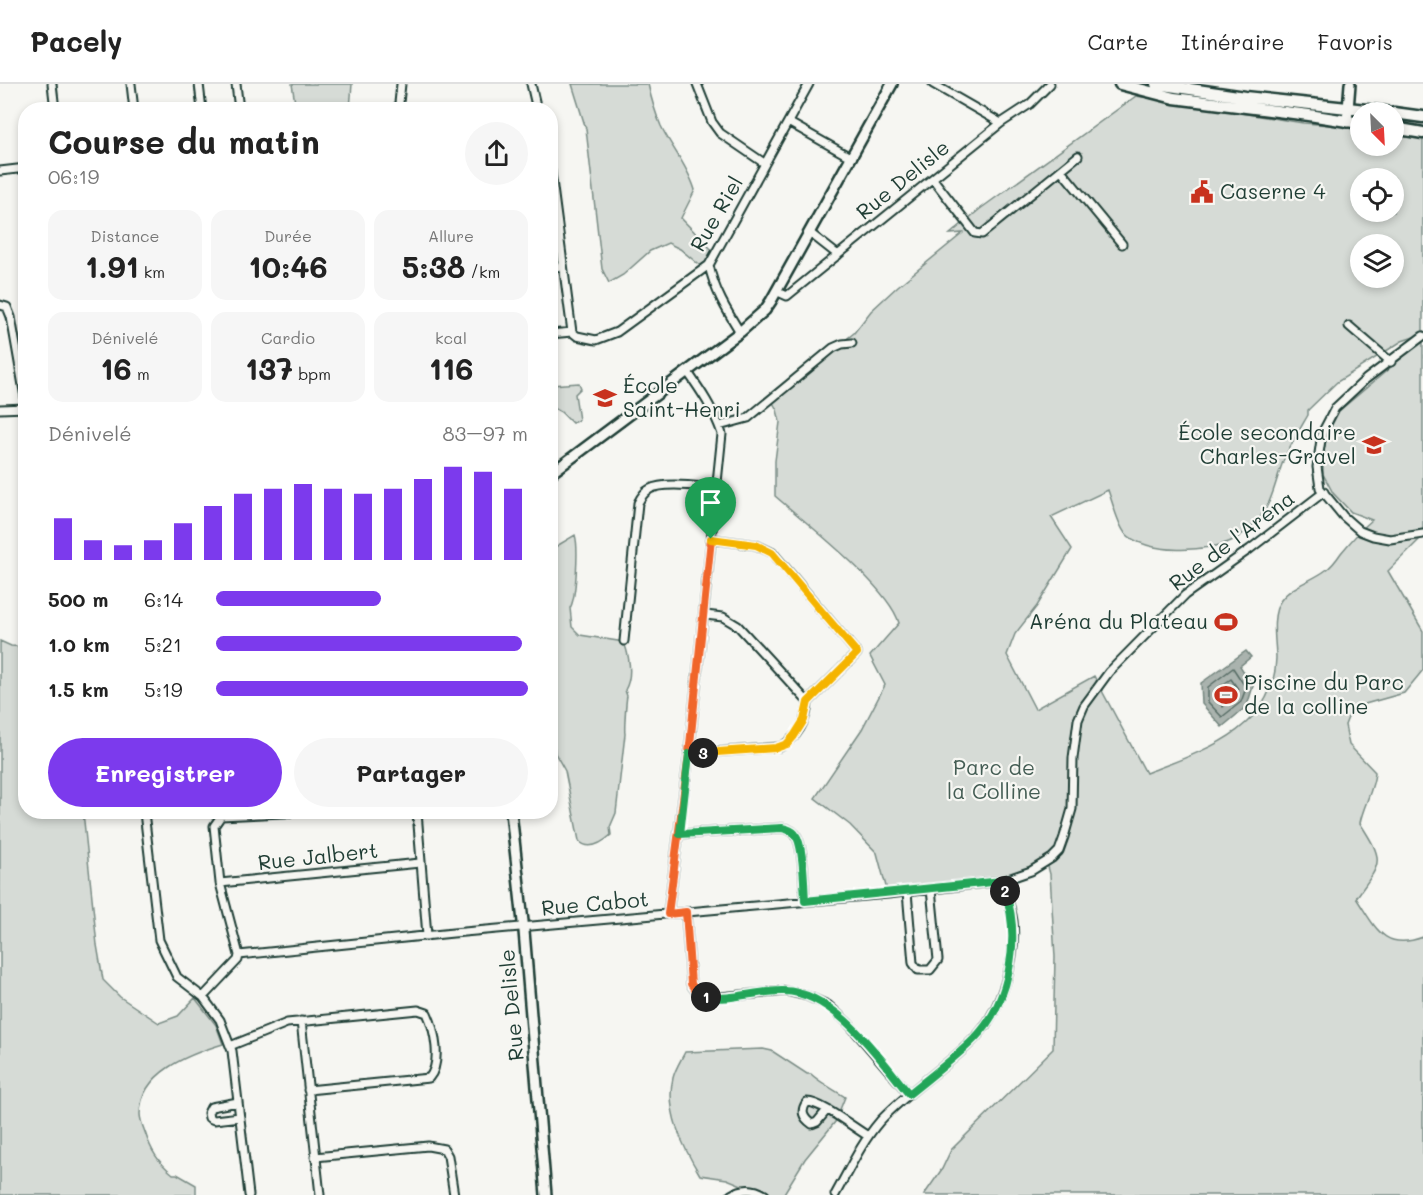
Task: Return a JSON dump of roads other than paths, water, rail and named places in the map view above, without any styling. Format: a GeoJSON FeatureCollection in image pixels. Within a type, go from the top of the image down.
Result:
{"type":"FeatureCollection","features":[{"type":"Feature","properties":{"kind":"main road"},"geometry":{"type":"LineString","coordinates":[[1120,84],[1174,98],[1350,122]]}},
{"type":"Feature","properties":{"kind":"main road"},"geometry":{"type":"LineString","coordinates":[[1156,84],[1349,108]]}},
{"type":"Feature","properties":{"kind":"main road"},"geometry":{"type":"LineString","coordinates":[[1404,114],[1423,117]]}},
{"type":"Feature","properties":{"kind":"main road"},"geometry":{"type":"LineString","coordinates":[[1404,129],[1423,132]]}},
{"type":"Feature","properties":{"kind":"street"},"geometry":{"type":"LineString","coordinates":[[52,84],[55,102]]}},
{"type":"Feature","properties":{"kind":"street"},"geometry":{"type":"LineString","coordinates":[[131,84],[133,102]]}},
{"type":"Feature","properties":{"kind":"street"},"geometry":{"type":"LineString","coordinates":[[199,84],[201,102]]}},
{"type":"Feature","properties":{"kind":"street"},"geometry":{"type":"LineString","coordinates":[[236,84],[238,102]]}},
{"type":"Feature","properties":{"kind":"street"},"geometry":{"type":"LineString","coordinates":[[399,102],[401,84]]}},
{"type":"Feature","properties":{"kind":"street"},"geometry":{"type":"LineString","coordinates":[[531,84],[535,102]]}},
{"type":"Feature","properties":{"kind":"street"},"geometry":{"type":"LineString","coordinates":[[697,84],[714,127],[764,163]]}},
{"type":"Feature","properties":{"kind":"street","name":"Rue Riel"},"geometry":{"type":"LineString","coordinates":[[558,333],[572,332],[577,336],[596,340],[617,332],[709,265],[809,84]]}},
{"type":"Feature","properties":{"kind":"street"},"geometry":{"type":"LineString","coordinates":[[558,468],[741,332],[765,310],[892,84]]}},
{"type":"Feature","properties":{"kind":"street"},"geometry":{"type":"LineString","coordinates":[[933,84],[1001,123]]}},
{"type":"Feature","properties":{"kind":"street","name":"Rue Delisle"},"geometry":{"type":"LineString","coordinates":[[776,291],[788,296],[1001,123],[1030,104],[1050,84]]}},
{"type":"Feature","properties":{"kind":"street"},"geometry":{"type":"LineString","coordinates":[[1347,122],[1350,84]]}},
{"type":"Feature","properties":{"kind":"street"},"geometry":{"type":"LineString","coordinates":[[788,122],[852,158]]}},
{"type":"Feature","properties":{"kind":"street"},"geometry":{"type":"LineString","coordinates":[[933,179],[975,232],[982,234],[1078,156]]}},
{"type":"Feature","properties":{"kind":"street"},"geometry":{"type":"LineString","coordinates":[[0,171],[18,169]]}},
{"type":"Feature","properties":{"kind":"street"},"geometry":{"type":"LineString","coordinates":[[1061,170],[1122,244]]}},
{"type":"Feature","properties":{"kind":"street"},"geometry":{"type":"LineString","coordinates":[[558,226],[572,332]]}},
{"type":"Feature","properties":{"kind":"street"},"geometry":{"type":"LineString","coordinates":[[810,233],[838,255]]}},
{"type":"Feature","properties":{"kind":"street"},"geometry":{"type":"LineString","coordinates":[[709,265],[721,299],[741,332]]}},
{"type":"Feature","properties":{"kind":"street"},"geometry":{"type":"LineString","coordinates":[[558,267],[563,267]]}},
{"type":"Feature","properties":{"kind":"street"},"geometry":{"type":"LineString","coordinates":[[0,305],[7,307],[11,317],[18,357]]}},
{"type":"Feature","properties":{"kind":"street"},"geometry":{"type":"LineString","coordinates":[[1348,326],[1391,362]]}},
{"type":"Feature","properties":{"kind":"street"},"geometry":{"type":"LineString","coordinates":[[1423,336],[1366,379],[1337,406],[1326,423],[1319,442],[1317,462],[1320,488],[1343,516],[1360,531],[1372,536],[1390,538],[1423,534]]}},
{"type":"Feature","properties":{"kind":"street"},"geometry":{"type":"LineString","coordinates":[[719,426],[748,418],[833,348],[852,343]]}},
{"type":"Feature","properties":{"kind":"street"},"geometry":{"type":"LineString","coordinates":[[668,914],[680,834],[705,615],[722,434],[708,402],[687,370]]}},
{"type":"Feature","properties":{"kind":"street"},"geometry":{"type":"LineString","coordinates":[[0,409],[18,408]]}},
{"type":"Feature","properties":{"kind":"street"},"geometry":{"type":"LineString","coordinates":[[624,642],[638,503],[642,496],[655,486],[717,488]]}},
{"type":"Feature","properties":{"kind":"street","name":"Rue de l'Aréna"},"geometry":{"type":"LineString","coordinates":[[1076,731],[1084,706],[1109,672],[1170,609],[1324,492]]}},
{"type":"Feature","properties":{"kind":"street"},"geometry":{"type":"LineString","coordinates":[[689,754],[780,747],[790,740],[802,724],[808,702],[857,653],[772,553],[756,545],[711,539]]}},
{"type":"Feature","properties":{"kind":"street"},"geometry":{"type":"LineString","coordinates":[[705,615],[723,616],[738,626],[808,702]]}},
{"type":"Feature","properties":{"kind":"street","name":"Rue Cabot"},"geometry":{"type":"LineString","coordinates":[[239,955],[1002,881],[1039,867],[1059,850],[1072,809],[1076,731]]}},
{"type":"Feature","properties":{"kind":"street"},"geometry":{"type":"LineString","coordinates":[[145,819],[159,940],[177,977],[203,997],[220,1020],[230,1046],[249,1195]]}},
{"type":"Feature","properties":{"kind":"street"},"geometry":{"type":"LineString","coordinates":[[203,997],[238,960],[239,955],[220,883],[214,826],[219,819]]}},
{"type":"Feature","properties":{"kind":"street"},"geometry":{"type":"LineString","coordinates":[[417,819],[427,936]]}},
{"type":"Feature","properties":{"kind":"street","name":"Rue Delisle"},"geometry":{"type":"LineString","coordinates":[[512,819],[546,1195]]}},
{"type":"Feature","properties":{"kind":"street"},"geometry":{"type":"LineString","coordinates":[[680,834],[782,828],[791,831],[797,836],[800,846],[805,901]]}},
{"type":"Feature","properties":{"kind":"street","name":"Rue Jalbert"},"geometry":{"type":"LineString","coordinates":[[220,883],[420,863]]}},
{"type":"Feature","properties":{"kind":"street"},"geometry":{"type":"LineString","coordinates":[[835,1195],[868,1136],[882,1119],[975,1039],[998,1002],[1010,962],[1013,936],[1010,906],[1002,881]]}},
{"type":"Feature","properties":{"kind":"street"},"geometry":{"type":"LineString","coordinates":[[907,892],[914,963],[918,970],[930,970],[938,960],[931,889]]}},
{"type":"Feature","properties":{"kind":"street"},"geometry":{"type":"LineString","coordinates":[[686,912],[691,984],[696,991],[709,998],[786,991],[807,996],[828,1005],[848,1023],[909,1094]]}},
{"type":"Feature","properties":{"kind":"street"},"geometry":{"type":"LineString","coordinates":[[230,1046],[287,1023],[418,1010],[428,1015],[435,1041],[437,1064],[429,1078],[308,1090]]}},
{"type":"Feature","properties":{"kind":"street"},"geometry":{"type":"LineString","coordinates":[[301,1021],[320,1195]]}},
{"type":"Feature","properties":{"kind":"street"},"geometry":{"type":"LineString","coordinates":[[238,1102],[210,1107],[208,1113],[209,1118],[214,1120],[240,1117]]}},
{"type":"Feature","properties":{"kind":"street"},"geometry":{"type":"LineString","coordinates":[[827,1110],[868,1136]]}},
{"type":"Feature","properties":{"kind":"street"},"geometry":{"type":"LineString","coordinates":[[315,1157],[428,1146],[444,1149],[448,1156],[454,1195]]}},
{"type":"Feature","properties":{"kind":"street"},"geometry":{"type":"LineString","coordinates":[[731,1195],[740,1190],[750,1190],[765,1195]]}},
{"type":"Feature","properties":{"kind":"water","name":"Piscine du Parc de la colline"},"geometry":{"type":"Polygon","coordinates":[[[1246,651],[1251,657],[1240,666],[1253,686],[1247,706],[1222,727],[1202,704],[1201,683],[1246,651]]]}},
{"type":"Feature","properties":{"kind":"place","name":"Caserne 4"},"geometry":{"type":"Point","coordinates":[1202,192]}},
{"type":"Feature","properties":{"kind":"place","name":"École Saint-Henri"},"geometry":{"type":"Point","coordinates":[605,398]}},
{"type":"Feature","properties":{"kind":"place","name":"École secondaire Charles-Gravel"},"geometry":{"type":"Point","coordinates":[1374,445]}},
{"type":"Feature","properties":{"kind":"place","name":"Aréna du Plateau"},"geometry":{"type":"Point","coordinates":[1226,622]}},
{"type":"Feature","properties":{"kind":"place","name":"Piscine du Parc de la colline"},"geometry":{"type":"Point","coordinates":[1226,695]}},
{"type":"Feature","properties":{"kind":"park label","name":"Parc de la Colline"},"geometry":{"type":"Point","coordinates":[994,780]}}]}
